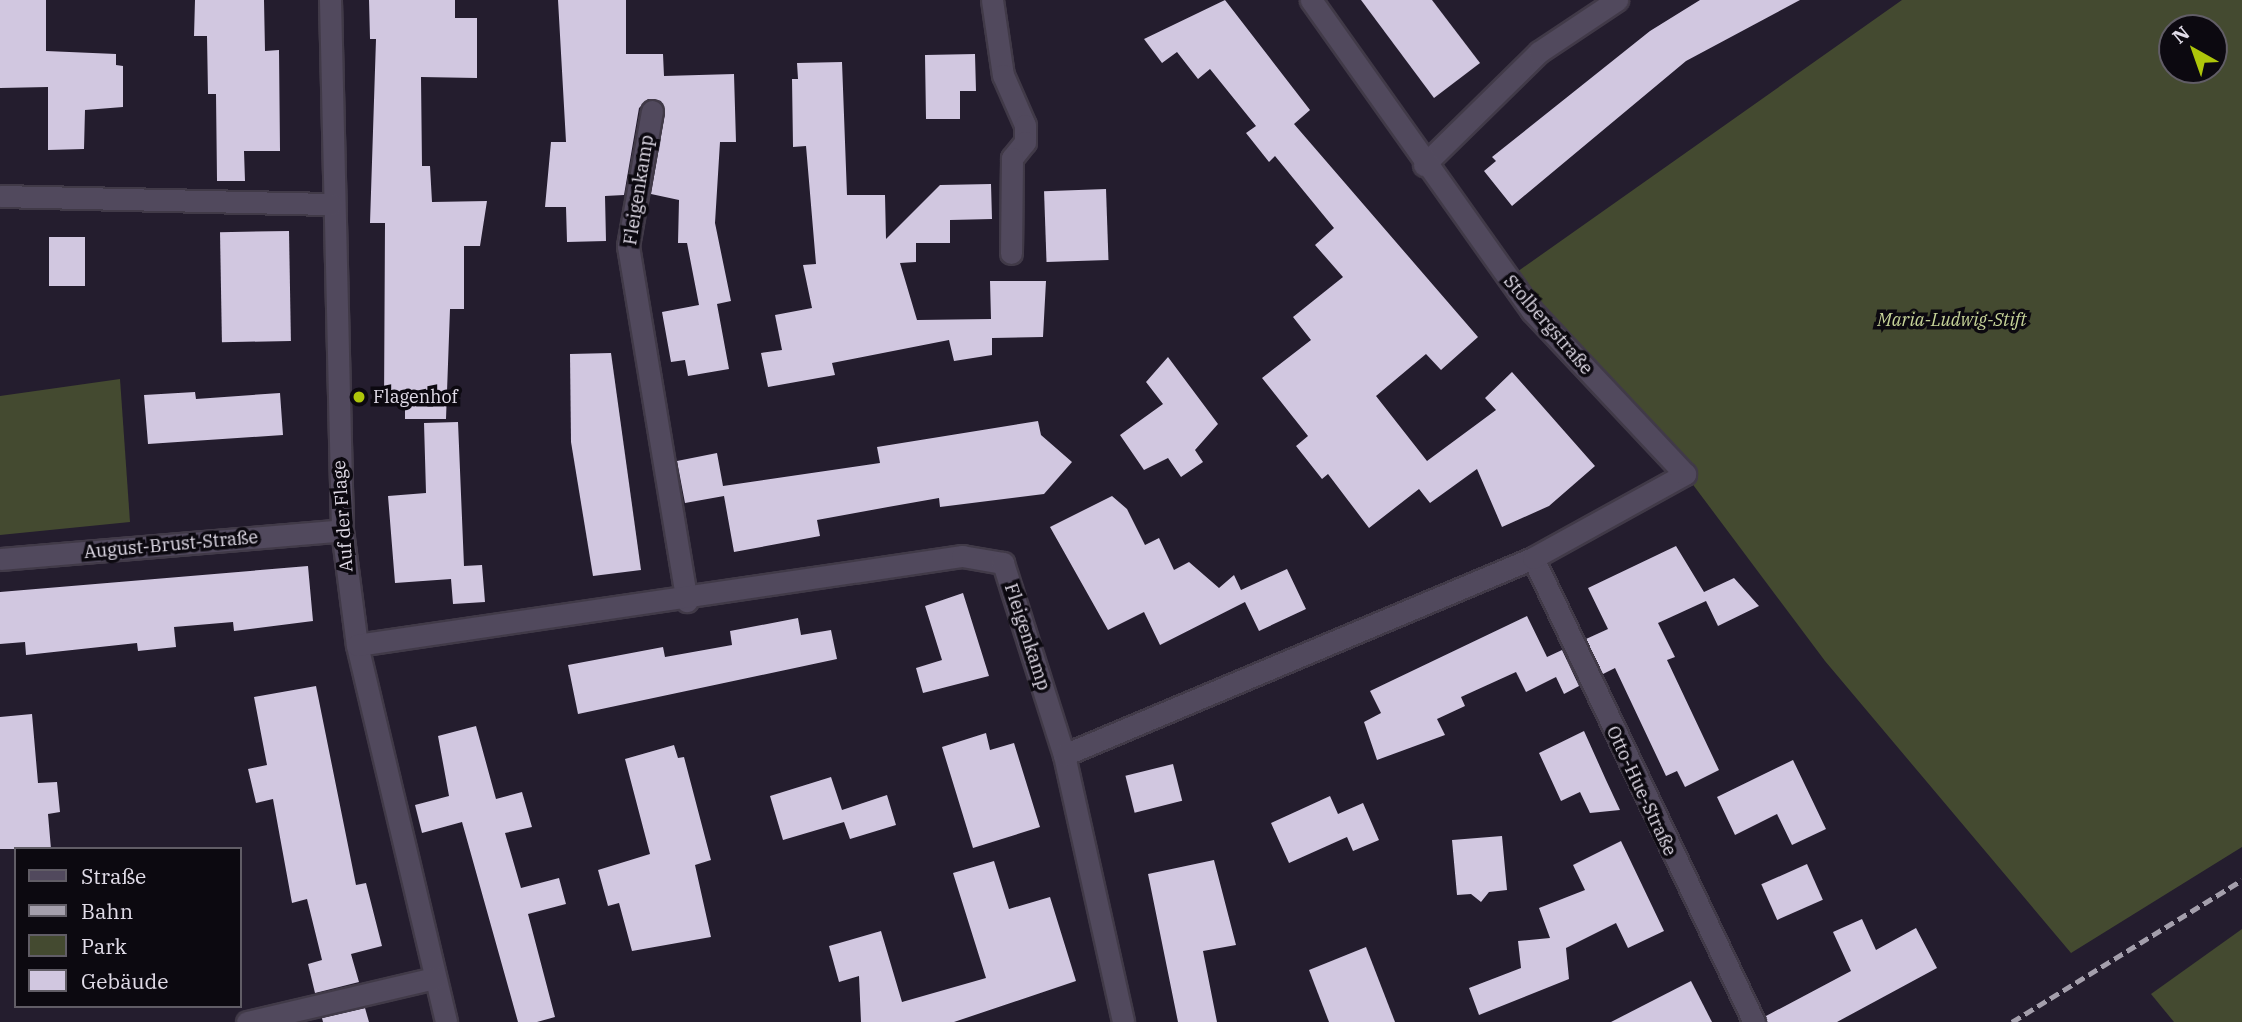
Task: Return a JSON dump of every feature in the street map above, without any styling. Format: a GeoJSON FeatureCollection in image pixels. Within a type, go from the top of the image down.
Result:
{"type":"FeatureCollection","features":[{"type":"Feature","properties":{"kind":"street","name":"Auf der Flage"},"geometry":{"type":"LineString","coordinates":[[330,0],[331,204],[342,530],[357,645],[446,1022]]}},
{"type":"Feature","properties":{"kind":"street"},"geometry":{"type":"LineString","coordinates":[[992,0],[1003,75],[1025,125],[1025,142],[1012,158],[1011,253]]}},
{"type":"Feature","properties":{"kind":"street","name":"Stolbergstraße"},"geometry":{"type":"LineString","coordinates":[[1311,0],[1424,165],[1532,312],[1685,474],[1533,558]]}},
{"type":"Feature","properties":{"kind":"street"},"geometry":{"type":"LineString","coordinates":[[1424,165],[1539,52],[1617,0]]}},
{"type":"Feature","properties":{"kind":"street","name":"Fleigenkamp"},"geometry":{"type":"LineString","coordinates":[[652,111],[628,246],[687,601]]}},
{"type":"Feature","properties":{"kind":"street"},"geometry":{"type":"LineString","coordinates":[[0,197],[331,204]]}},
{"type":"Feature","properties":{"kind":"street","name":"August-Brust-Straße"},"geometry":{"type":"LineString","coordinates":[[0,559],[342,530]]}},
{"type":"Feature","properties":{"kind":"street","name":"Fleigenkamp"},"geometry":{"type":"LineString","coordinates":[[357,645],[687,601],[962,556],[992,558],[1003,564],[1064,755],[1123,1022]]}},
{"type":"Feature","properties":{"kind":"street"},"geometry":{"type":"LineString","coordinates":[[1064,755],[1533,558]]}},
{"type":"Feature","properties":{"kind":"street","name":"Otto-Hue-Straße"},"geometry":{"type":"LineString","coordinates":[[1533,558],[1754,1022]]}},
{"type":"Feature","properties":{"kind":"street"},"geometry":{"type":"LineString","coordinates":[[247,1022],[435,978]]}},
{"type":"Feature","properties":{"kind":"green space","name":"Maria-Ludwig-Stift"},"geometry":{"type":"Polygon","coordinates":[[[1902,0],[2242,0],[2242,847],[2071,953],[1825,661],[1685,474],[1507,279],[1902,0]]]}},
{"type":"Feature","properties":{"kind":"green space"},"geometry":{"type":"Polygon","coordinates":[[[120,379],[130,522],[0,535],[0,396],[120,379]]]}},
{"type":"Feature","properties":{"kind":"green space"},"geometry":{"type":"Polygon","coordinates":[[[2242,929],[2242,1022],[2174,1022],[2151,994],[2242,929]]]}},
{"type":"Feature","properties":{"kind":"building"},"geometry":{"type":"Polygon","coordinates":[[[0,0],[46,0],[46,51],[116,54],[116,65],[123,66],[123,107],[85,110],[84,149],[48,150],[48,87],[0,88],[0,0]]]}},
{"type":"Feature","properties":{"kind":"building"},"geometry":{"type":"Polygon","coordinates":[[[195,0],[264,0],[265,51],[279,50],[280,151],[244,151],[245,181],[217,181],[216,94],[208,94],[207,36],[194,36],[195,0]]]}},
{"type":"Feature","properties":{"kind":"building"},"geometry":{"type":"Polygon","coordinates":[[[369,0],[455,0],[455,18],[477,18],[477,78],[421,77],[422,166],[430,166],[432,202],[487,201],[480,246],[464,246],[464,309],[450,309],[446,419],[405,419],[405,404],[384,404],[385,223],[370,223],[376,39],[370,39],[369,0]]]}},
{"type":"Feature","properties":{"kind":"building"},"geometry":{"type":"Polygon","coordinates":[[[558,0],[626,0],[626,54],[663,54],[664,76],[734,74],[736,142],[720,142],[715,223],[731,301],[717,304],[729,369],[688,376],[685,360],[671,362],[662,312],[699,305],[687,243],[678,243],[679,200],[651,194],[665,113],[661,101],[648,99],[639,108],[624,195],[605,196],[606,241],[567,242],[566,207],[545,207],[551,142],[566,142],[558,0]]]}},
{"type":"Feature","properties":{"kind":"building"},"geometry":{"type":"Polygon","coordinates":[[[1225,0],[1310,110],[1294,124],[1478,337],[1441,370],[1426,354],[1376,396],[1427,461],[1496,410],[1485,398],[1512,372],[1595,466],[1549,506],[1502,527],[1477,469],[1430,503],[1419,489],[1369,528],[1328,474],[1322,479],[1296,446],[1308,436],[1262,378],[1311,340],[1293,317],[1343,277],[1315,245],[1334,228],[1275,156],[1269,162],[1246,133],[1256,126],[1210,69],[1198,79],[1177,52],[1162,63],[1144,39],[1225,0]]]}},
{"type":"Feature","properties":{"kind":"building"},"geometry":{"type":"Polygon","coordinates":[[[1361,0],[1432,0],[1480,63],[1434,98],[1361,0]]]}},
{"type":"Feature","properties":{"kind":"building"},"geometry":{"type":"Polygon","coordinates":[[[1700,0],[1800,0],[1686,61],[1512,206],[1484,171],[1496,161],[1492,157],[1650,31],[1700,0]]]}},
{"type":"Feature","properties":{"kind":"building"},"geometry":{"type":"Polygon","coordinates":[[[975,54],[976,91],[960,91],[960,119],[926,119],[925,55],[975,54]]]}},
{"type":"Feature","properties":{"kind":"building"},"geometry":{"type":"Polygon","coordinates":[[[842,62],[847,195],[885,195],[886,239],[940,185],[991,184],[992,219],[950,220],[950,243],[916,243],[916,262],[900,263],[917,320],[991,319],[990,281],[1046,281],[1043,337],[992,338],[992,355],[954,361],[949,340],[832,363],[835,375],[768,387],[761,353],[782,350],[775,315],[812,308],[803,265],[816,264],[806,146],[793,147],[792,79],[798,79],[797,63],[842,62]]]}},
{"type":"Feature","properties":{"kind":"building"},"geometry":{"type":"Polygon","coordinates":[[[1106,189],[1108,260],[1047,262],[1044,191],[1106,189]]]}},
{"type":"Feature","properties":{"kind":"building"},"geometry":{"type":"Polygon","coordinates":[[[289,231],[291,341],[222,342],[220,232],[289,231]]]}},
{"type":"Feature","properties":{"kind":"building"},"geometry":{"type":"Polygon","coordinates":[[[49,237],[85,237],[85,286],[49,286],[49,237]]]}},
{"type":"Feature","properties":{"kind":"building"},"geometry":{"type":"Polygon","coordinates":[[[611,353],[641,570],[593,576],[571,442],[570,354],[611,353]]]}},
{"type":"Feature","properties":{"kind":"building"},"geometry":{"type":"Polygon","coordinates":[[[1168,357],[1218,424],[1195,450],[1203,462],[1181,477],[1168,458],[1144,470],[1120,435],[1163,404],[1146,382],[1168,357]]]}},
{"type":"Feature","properties":{"kind":"building"},"geometry":{"type":"Polygon","coordinates":[[[195,392],[196,399],[280,393],[283,435],[148,444],[144,395],[195,392]]]}},
{"type":"Feature","properties":{"kind":"building"},"geometry":{"type":"Polygon","coordinates":[[[1038,421],[1041,435],[1072,462],[1044,494],[940,507],[939,498],[817,520],[820,536],[734,552],[724,496],[685,503],[677,461],[717,453],[723,486],[880,463],[877,447],[1038,421]]]}},
{"type":"Feature","properties":{"kind":"building"},"geometry":{"type":"Polygon","coordinates":[[[458,422],[464,566],[482,565],[485,602],[453,604],[451,579],[395,583],[388,496],[426,493],[424,423],[458,422]]]}},
{"type":"Feature","properties":{"kind":"building"},"geometry":{"type":"Polygon","coordinates":[[[1112,496],[1127,509],[1145,545],[1159,538],[1174,570],[1189,562],[1219,588],[1234,575],[1241,590],[1287,569],[1306,609],[1259,631],[1245,602],[1160,645],[1144,612],[1108,630],[1050,527],[1112,496]]]}},
{"type":"Feature","properties":{"kind":"building"},"geometry":{"type":"Polygon","coordinates":[[[1676,546],[1704,592],[1734,578],[1759,606],[1718,626],[1706,601],[1658,623],[1675,657],[1667,660],[1719,770],[1685,787],[1677,771],[1666,776],[1615,668],[1603,674],[1586,639],[1608,629],[1588,588],[1676,546]]]}},
{"type":"Feature","properties":{"kind":"building"},"geometry":{"type":"Polygon","coordinates":[[[308,566],[313,621],[234,631],[233,622],[174,627],[176,647],[138,651],[137,643],[26,655],[25,642],[0,644],[0,592],[308,566]]]}},
{"type":"Feature","properties":{"kind":"building"},"geometry":{"type":"Polygon","coordinates":[[[963,593],[989,676],[923,693],[916,668],[942,660],[925,606],[963,593]]]}},
{"type":"Feature","properties":{"kind":"building"},"geometry":{"type":"Polygon","coordinates":[[[1527,616],[1547,657],[1562,650],[1579,686],[1564,694],[1556,677],[1526,692],[1516,672],[1461,697],[1465,706],[1437,719],[1445,735],[1377,760],[1364,722],[1381,713],[1370,691],[1527,616]]]}},
{"type":"Feature","properties":{"kind":"building"},"geometry":{"type":"Polygon","coordinates":[[[798,618],[801,635],[831,630],[837,659],[578,714],[568,665],[663,647],[665,657],[732,645],[730,631],[798,618]]]}},
{"type":"Feature","properties":{"kind":"building"},"geometry":{"type":"Polygon","coordinates":[[[316,686],[356,885],[366,883],[382,946],[351,954],[359,982],[315,993],[308,964],[322,960],[307,899],[292,903],[273,799],[256,803],[248,769],[267,765],[254,697],[316,686]]]}},
{"type":"Feature","properties":{"kind":"building"},"geometry":{"type":"Polygon","coordinates":[[[32,714],[38,783],[57,782],[60,812],[48,814],[51,847],[0,849],[0,717],[32,714]]]}},
{"type":"Feature","properties":{"kind":"building"},"geometry":{"type":"Polygon","coordinates":[[[476,726],[496,799],[522,792],[532,827],[505,833],[521,888],[559,878],[566,904],[528,914],[555,1017],[537,1022],[518,1022],[462,822],[422,833],[415,805],[449,796],[438,736],[476,726]]]}},
{"type":"Feature","properties":{"kind":"building"},"geometry":{"type":"Polygon","coordinates":[[[1584,731],[1620,810],[1590,813],[1580,792],[1561,801],[1539,753],[1584,731]]]}},
{"type":"Feature","properties":{"kind":"building"},"geometry":{"type":"Polygon","coordinates":[[[986,733],[990,750],[1014,743],[1040,827],[973,848],[942,747],[986,733]]]}},
{"type":"Feature","properties":{"kind":"building"},"geometry":{"type":"Polygon","coordinates":[[[674,745],[678,758],[684,757],[711,860],[695,865],[711,937],[632,951],[619,903],[608,906],[598,870],[650,854],[625,759],[674,745]]]}},
{"type":"Feature","properties":{"kind":"building"},"geometry":{"type":"Polygon","coordinates":[[[1793,760],[1826,829],[1792,845],[1777,814],[1735,835],[1717,797],[1793,760]]]}},
{"type":"Feature","properties":{"kind":"building"},"geometry":{"type":"Polygon","coordinates":[[[1173,764],[1182,801],[1135,813],[1125,776],[1173,764]]]}},
{"type":"Feature","properties":{"kind":"building"},"geometry":{"type":"Polygon","coordinates":[[[831,777],[842,810],[887,795],[896,825],[850,839],[844,822],[783,840],[770,796],[831,777]]]}},
{"type":"Feature","properties":{"kind":"building"},"geometry":{"type":"Polygon","coordinates":[[[1330,796],[1338,814],[1363,803],[1379,840],[1353,851],[1347,837],[1289,863],[1271,823],[1330,796]]]}},
{"type":"Feature","properties":{"kind":"building"},"geometry":{"type":"Polygon","coordinates":[[[1502,836],[1507,890],[1489,892],[1481,902],[1471,894],[1457,895],[1452,840],[1502,836]]]}},
{"type":"Feature","properties":{"kind":"building"},"geometry":{"type":"Polygon","coordinates":[[[1621,841],[1664,931],[1628,948],[1616,923],[1566,948],[1569,979],[1479,1015],[1469,988],[1521,968],[1518,941],[1550,938],[1539,908],[1585,890],[1573,865],[1621,841]]]}},
{"type":"Feature","properties":{"kind":"building"},"geometry":{"type":"Polygon","coordinates":[[[1214,860],[1236,945],[1203,951],[1217,1022],[1178,1022],[1148,874],[1214,860]]]}},
{"type":"Feature","properties":{"kind":"building"},"geometry":{"type":"Polygon","coordinates":[[[994,861],[1009,909],[1050,897],[1076,981],[954,1022],[861,1022],[859,976],[839,982],[829,946],[881,931],[902,1002],[986,978],[953,873],[994,861]]]}},
{"type":"Feature","properties":{"kind":"building"},"geometry":{"type":"Polygon","coordinates":[[[1807,864],[1823,900],[1777,920],[1761,884],[1807,864]]]}},
{"type":"Feature","properties":{"kind":"building"},"geometry":{"type":"Polygon","coordinates":[[[1862,919],[1876,950],[1916,928],[1937,968],[1837,1022],[1767,1022],[1766,1016],[1851,971],[1833,932],[1862,919]]]}},
{"type":"Feature","properties":{"kind":"building"},"geometry":{"type":"Polygon","coordinates":[[[1366,947],[1395,1022],[1329,1022],[1309,970],[1366,947]]]}},
{"type":"Feature","properties":{"kind":"building"},"geometry":{"type":"Polygon","coordinates":[[[1691,981],[1712,1022],[1611,1022],[1691,981]]]}},
{"type":"Feature","properties":{"kind":"building"},"geometry":{"type":"Polygon","coordinates":[[[365,1008],[369,1022],[323,1022],[322,1018],[365,1008]]]}},
{"type":"Feature","properties":{"kind":"railway"},"geometry":{"type":"LineString","coordinates":[[2012,1022],[2242,880]]}},
{"type":"Feature","properties":{"kind":"place","name":"Flagenhof"},"geometry":{"type":"Point","coordinates":[359,397]}}]}
